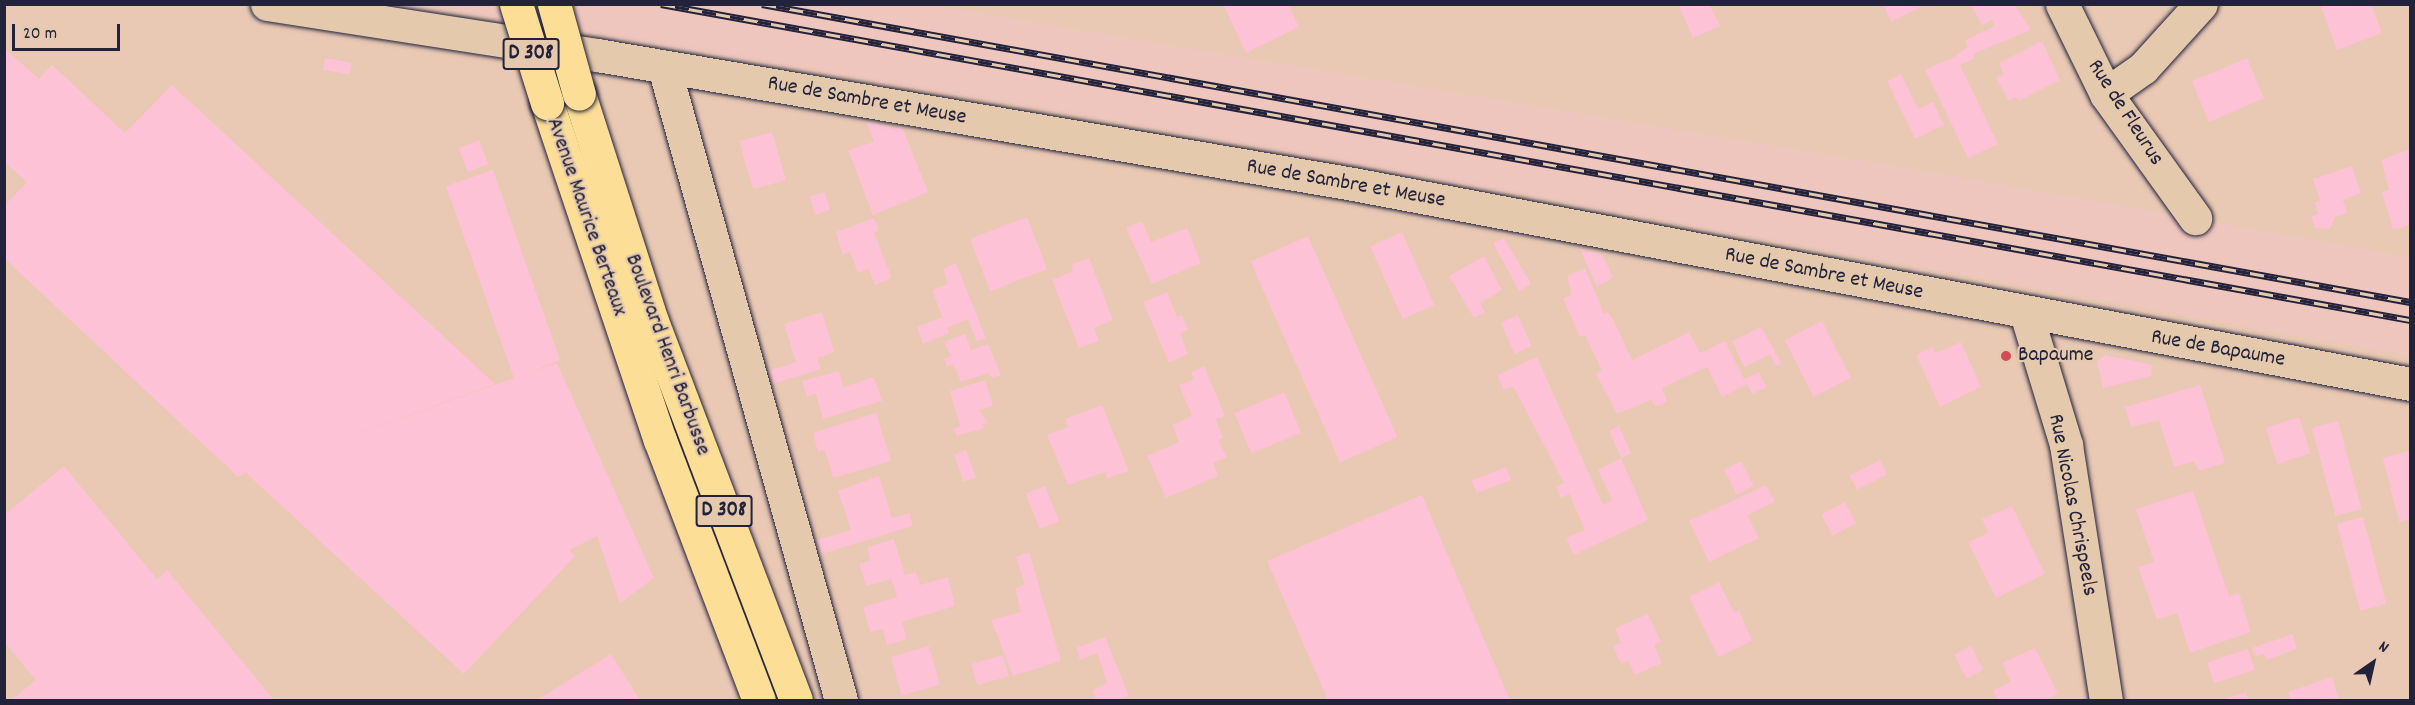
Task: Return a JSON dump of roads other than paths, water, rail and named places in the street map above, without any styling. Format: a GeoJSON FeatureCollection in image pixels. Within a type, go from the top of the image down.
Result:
{"type":"FeatureCollection","features":[{"type":"Feature","properties":{"kind":"main road","name":"Avenue Maurice Berteaux"},"geometry":{"type":"LineString","coordinates":[[516,4],[547,103],[625,331]]}},
{"type":"Feature","properties":{"kind":"main road","name":"Boulevard Henri Barbusse"},"geometry":{"type":"LineString","coordinates":[[554,4],[579,94],[652,321],[796,700]]}},
{"type":"Feature","properties":{"kind":"main road","name":"Boulevard Henri Barbusse"},"geometry":{"type":"LineString","coordinates":[[625,331],[660,440],[759,700]]}},
{"type":"Feature","properties":{"kind":"street","name":"Rue de Sambre et Meuse"},"geometry":{"type":"LineString","coordinates":[[267,4],[664,67],[1353,184],[2026,313]]}},
{"type":"Feature","properties":{"kind":"street","name":"Rue de Fleurus"},"geometry":{"type":"LineString","coordinates":[[2062,4],[2106,94],[2195,218]]}},
{"type":"Feature","properties":{"kind":"street"},"geometry":{"type":"LineString","coordinates":[[2106,94],[2144,69],[2201,4]]}},
{"type":"Feature","properties":{"kind":"street"},"geometry":{"type":"LineString","coordinates":[[664,67],[841,700]]}},
{"type":"Feature","properties":{"kind":"street","name":"Rue de Bapaume"},"geometry":{"type":"LineString","coordinates":[[2026,313],[2410,384]]}},
{"type":"Feature","properties":{"kind":"street","name":"Rue Nicolas Chrispeels"},"geometry":{"type":"LineString","coordinates":[[2026,313],[2066,445],[2106,700]]}},
{"type":"Feature","properties":{"kind":"railway"},"geometry":{"type":"LineString","coordinates":[[661,4],[2410,320]]}},
{"type":"Feature","properties":{"kind":"railway"},"geometry":{"type":"LineString","coordinates":[[762,4],[2410,302]]}},
{"type":"Feature","properties":{"kind":"place","name":"Bapaume"},"geometry":{"type":"Point","coordinates":[2006,356]}}]}
